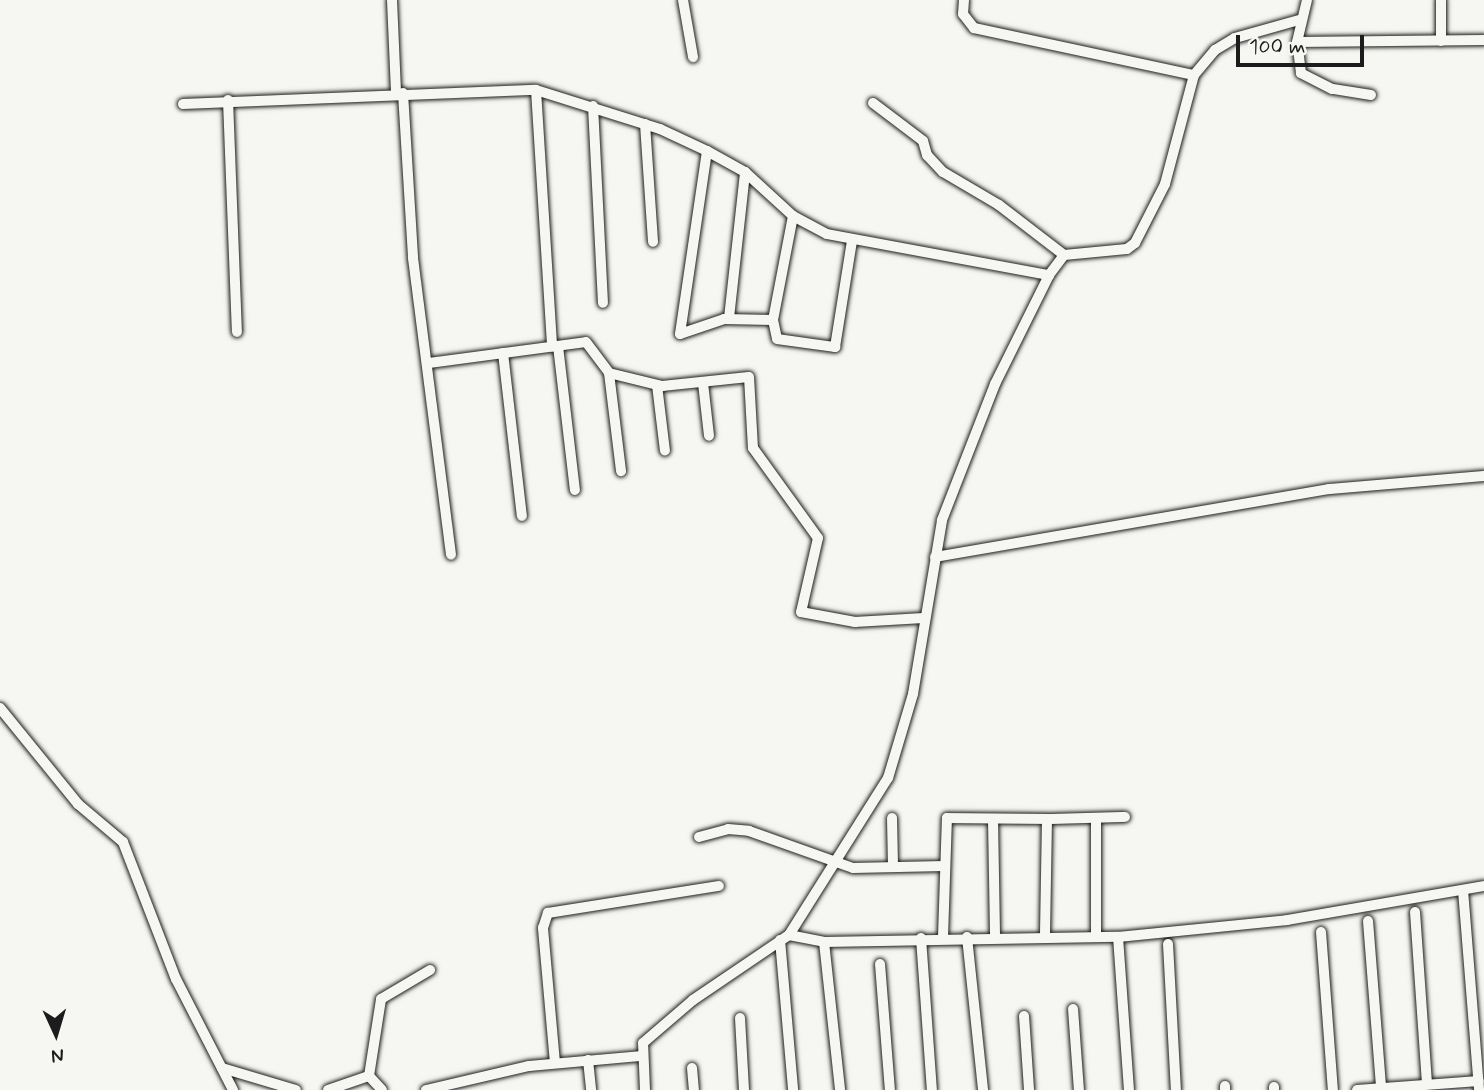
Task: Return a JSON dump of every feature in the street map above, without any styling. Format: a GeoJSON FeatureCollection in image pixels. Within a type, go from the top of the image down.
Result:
{"type":"FeatureCollection","features":[{"type":"Feature","properties":{"kind":"street"},"geometry":{"type":"LineString","coordinates":[[393,0],[413,258],[429,363],[451,555]]}},
{"type":"Feature","properties":{"kind":"street"},"geometry":{"type":"LineString","coordinates":[[683,0],[693,57]]}},
{"type":"Feature","properties":{"kind":"street"},"geometry":{"type":"LineString","coordinates":[[964,0],[963,14],[974,28],[1194,75]]}},
{"type":"Feature","properties":{"kind":"street"},"geometry":{"type":"LineString","coordinates":[[1307,0],[1299,20],[1297,42],[1301,73],[1332,89],[1371,95]]}},
{"type":"Feature","properties":{"kind":"street"},"geometry":{"type":"LineString","coordinates":[[1441,0],[1441,41]]}},
{"type":"Feature","properties":{"kind":"street"},"geometry":{"type":"LineString","coordinates":[[873,103],[923,142],[943,172],[999,205],[1064,255],[1127,249],[1135,243],[1165,184],[1194,75],[1235,38],[1299,20]]}},
{"type":"Feature","properties":{"kind":"street"},"geometry":{"type":"LineString","coordinates":[[1297,42],[1484,40]]}},
{"type":"Feature","properties":{"kind":"street"},"geometry":{"type":"LineString","coordinates":[[536,90],[555,346],[575,490]]}},
{"type":"Feature","properties":{"kind":"street"},"geometry":{"type":"LineString","coordinates":[[183,104],[400,93],[536,90],[645,124],[707,151],[745,172],[793,215],[852,241],[1049,275]]}},
{"type":"Feature","properties":{"kind":"street"},"geometry":{"type":"LineString","coordinates":[[228,100],[237,332]]}},
{"type":"Feature","properties":{"kind":"street"},"geometry":{"type":"LineString","coordinates":[[593,106],[603,303]]}},
{"type":"Feature","properties":{"kind":"street"},"geometry":{"type":"LineString","coordinates":[[645,124],[653,242]]}},
{"type":"Feature","properties":{"kind":"street"},"geometry":{"type":"LineString","coordinates":[[707,151],[680,334],[729,318],[774,320]]}},
{"type":"Feature","properties":{"kind":"street"},"geometry":{"type":"LineString","coordinates":[[729,318],[745,172]]}},
{"type":"Feature","properties":{"kind":"street"},"geometry":{"type":"LineString","coordinates":[[793,215],[774,320],[777,339],[835,347],[852,241]]}},
{"type":"Feature","properties":{"kind":"street"},"geometry":{"type":"LineString","coordinates":[[645,1090],[640,1056],[643,1043],[666,1022],[784,938],[836,864],[894,763],[913,694],[923,618],[950,496],[995,384],[1049,275],[1064,255]]}},
{"type":"Feature","properties":{"kind":"street"},"geometry":{"type":"LineString","coordinates":[[429,363],[586,342],[609,373],[621,471]]}},
{"type":"Feature","properties":{"kind":"street"},"geometry":{"type":"LineString","coordinates":[[503,353],[522,516]]}},
{"type":"Feature","properties":{"kind":"street"},"geometry":{"type":"LineString","coordinates":[[609,373],[657,385],[749,377],[753,448],[814,526],[818,538],[801,612],[855,622],[923,618]]}},
{"type":"Feature","properties":{"kind":"street"},"geometry":{"type":"LineString","coordinates":[[703,383],[709,436]]}},
{"type":"Feature","properties":{"kind":"street"},"geometry":{"type":"LineString","coordinates":[[657,385],[665,452]]}},
{"type":"Feature","properties":{"kind":"street"},"geometry":{"type":"LineString","coordinates":[[935,556],[1329,489],[1484,476]]}},
{"type":"Feature","properties":{"kind":"street"},"geometry":{"type":"LineString","coordinates":[[0,708],[78,803],[123,842],[176,979],[233,1090]]}},
{"type":"Feature","properties":{"kind":"street"},"geometry":{"type":"LineString","coordinates":[[943,937],[944,820],[1125,817]]}},
{"type":"Feature","properties":{"kind":"street"},"geometry":{"type":"LineString","coordinates":[[892,818],[893,867]]}},
{"type":"Feature","properties":{"kind":"street"},"geometry":{"type":"LineString","coordinates":[[1096,818],[1096,936]]}},
{"type":"Feature","properties":{"kind":"street"},"geometry":{"type":"LineString","coordinates":[[993,819],[995,936]]}},
{"type":"Feature","properties":{"kind":"street"},"geometry":{"type":"LineString","coordinates":[[1045,935],[1047,819]]}},
{"type":"Feature","properties":{"kind":"street"},"geometry":{"type":"LineString","coordinates":[[699,837],[728,830],[749,831],[836,864],[944,866]]}},
{"type":"Feature","properties":{"kind":"street"},"geometry":{"type":"LineString","coordinates":[[555,1063],[543,928],[548,914],[719,886]]}},
{"type":"Feature","properties":{"kind":"street"},"geometry":{"type":"LineString","coordinates":[[784,938],[824,942],[1045,935],[1118,937],[1287,920],[1484,886]]}},
{"type":"Feature","properties":{"kind":"street"},"geometry":{"type":"LineString","coordinates":[[1357,1090],[1427,1085],[1479,1086],[1463,890]]}},
{"type":"Feature","properties":{"kind":"street"},"geometry":{"type":"LineString","coordinates":[[1415,912],[1427,1085]]}},
{"type":"Feature","properties":{"kind":"street"},"geometry":{"type":"LineString","coordinates":[[1368,921],[1381,1088]]}},
{"type":"Feature","properties":{"kind":"street"},"geometry":{"type":"LineString","coordinates":[[1321,932],[1333,1090]]}},
{"type":"Feature","properties":{"kind":"street"},"geometry":{"type":"LineString","coordinates":[[968,937],[982,1090]]}},
{"type":"Feature","properties":{"kind":"street"},"geometry":{"type":"LineString","coordinates":[[1118,937],[1129,1090]]}},
{"type":"Feature","properties":{"kind":"street"},"geometry":{"type":"LineString","coordinates":[[784,938],[793,1090]]}},
{"type":"Feature","properties":{"kind":"street"},"geometry":{"type":"LineString","coordinates":[[921,938],[932,1090]]}},
{"type":"Feature","properties":{"kind":"street"},"geometry":{"type":"LineString","coordinates":[[824,942],[840,1090]]}},
{"type":"Feature","properties":{"kind":"street"},"geometry":{"type":"LineString","coordinates":[[1168,944],[1176,1090]]}},
{"type":"Feature","properties":{"kind":"street"},"geometry":{"type":"LineString","coordinates":[[880,964],[890,1090]]}},
{"type":"Feature","properties":{"kind":"street"},"geometry":{"type":"LineString","coordinates":[[369,1076],[381,999],[430,971]]}},
{"type":"Feature","properties":{"kind":"street"},"geometry":{"type":"LineString","coordinates":[[1073,1009],[1079,1090]]}},
{"type":"Feature","properties":{"kind":"street"},"geometry":{"type":"LineString","coordinates":[[1024,1016],[1029,1090]]}},
{"type":"Feature","properties":{"kind":"street"},"geometry":{"type":"LineString","coordinates":[[740,1018],[744,1090]]}},
{"type":"Feature","properties":{"kind":"street"},"geometry":{"type":"LineString","coordinates":[[426,1090],[479,1076],[555,1063],[640,1056]]}},
{"type":"Feature","properties":{"kind":"street"},"geometry":{"type":"LineString","coordinates":[[588,1060],[591,1090]]}},
{"type":"Feature","properties":{"kind":"street"},"geometry":{"type":"LineString","coordinates":[[222,1068],[296,1090]]}},
{"type":"Feature","properties":{"kind":"street"},"geometry":{"type":"LineString","coordinates":[[692,1068],[694,1090]]}},
{"type":"Feature","properties":{"kind":"street"},"geometry":{"type":"LineString","coordinates":[[328,1090],[369,1076]]}},
{"type":"Feature","properties":{"kind":"street"},"geometry":{"type":"LineString","coordinates":[[369,1076],[382,1090]]}},
{"type":"Feature","properties":{"kind":"street"},"geometry":{"type":"LineString","coordinates":[[477,1090],[479,1076]]}}]}
